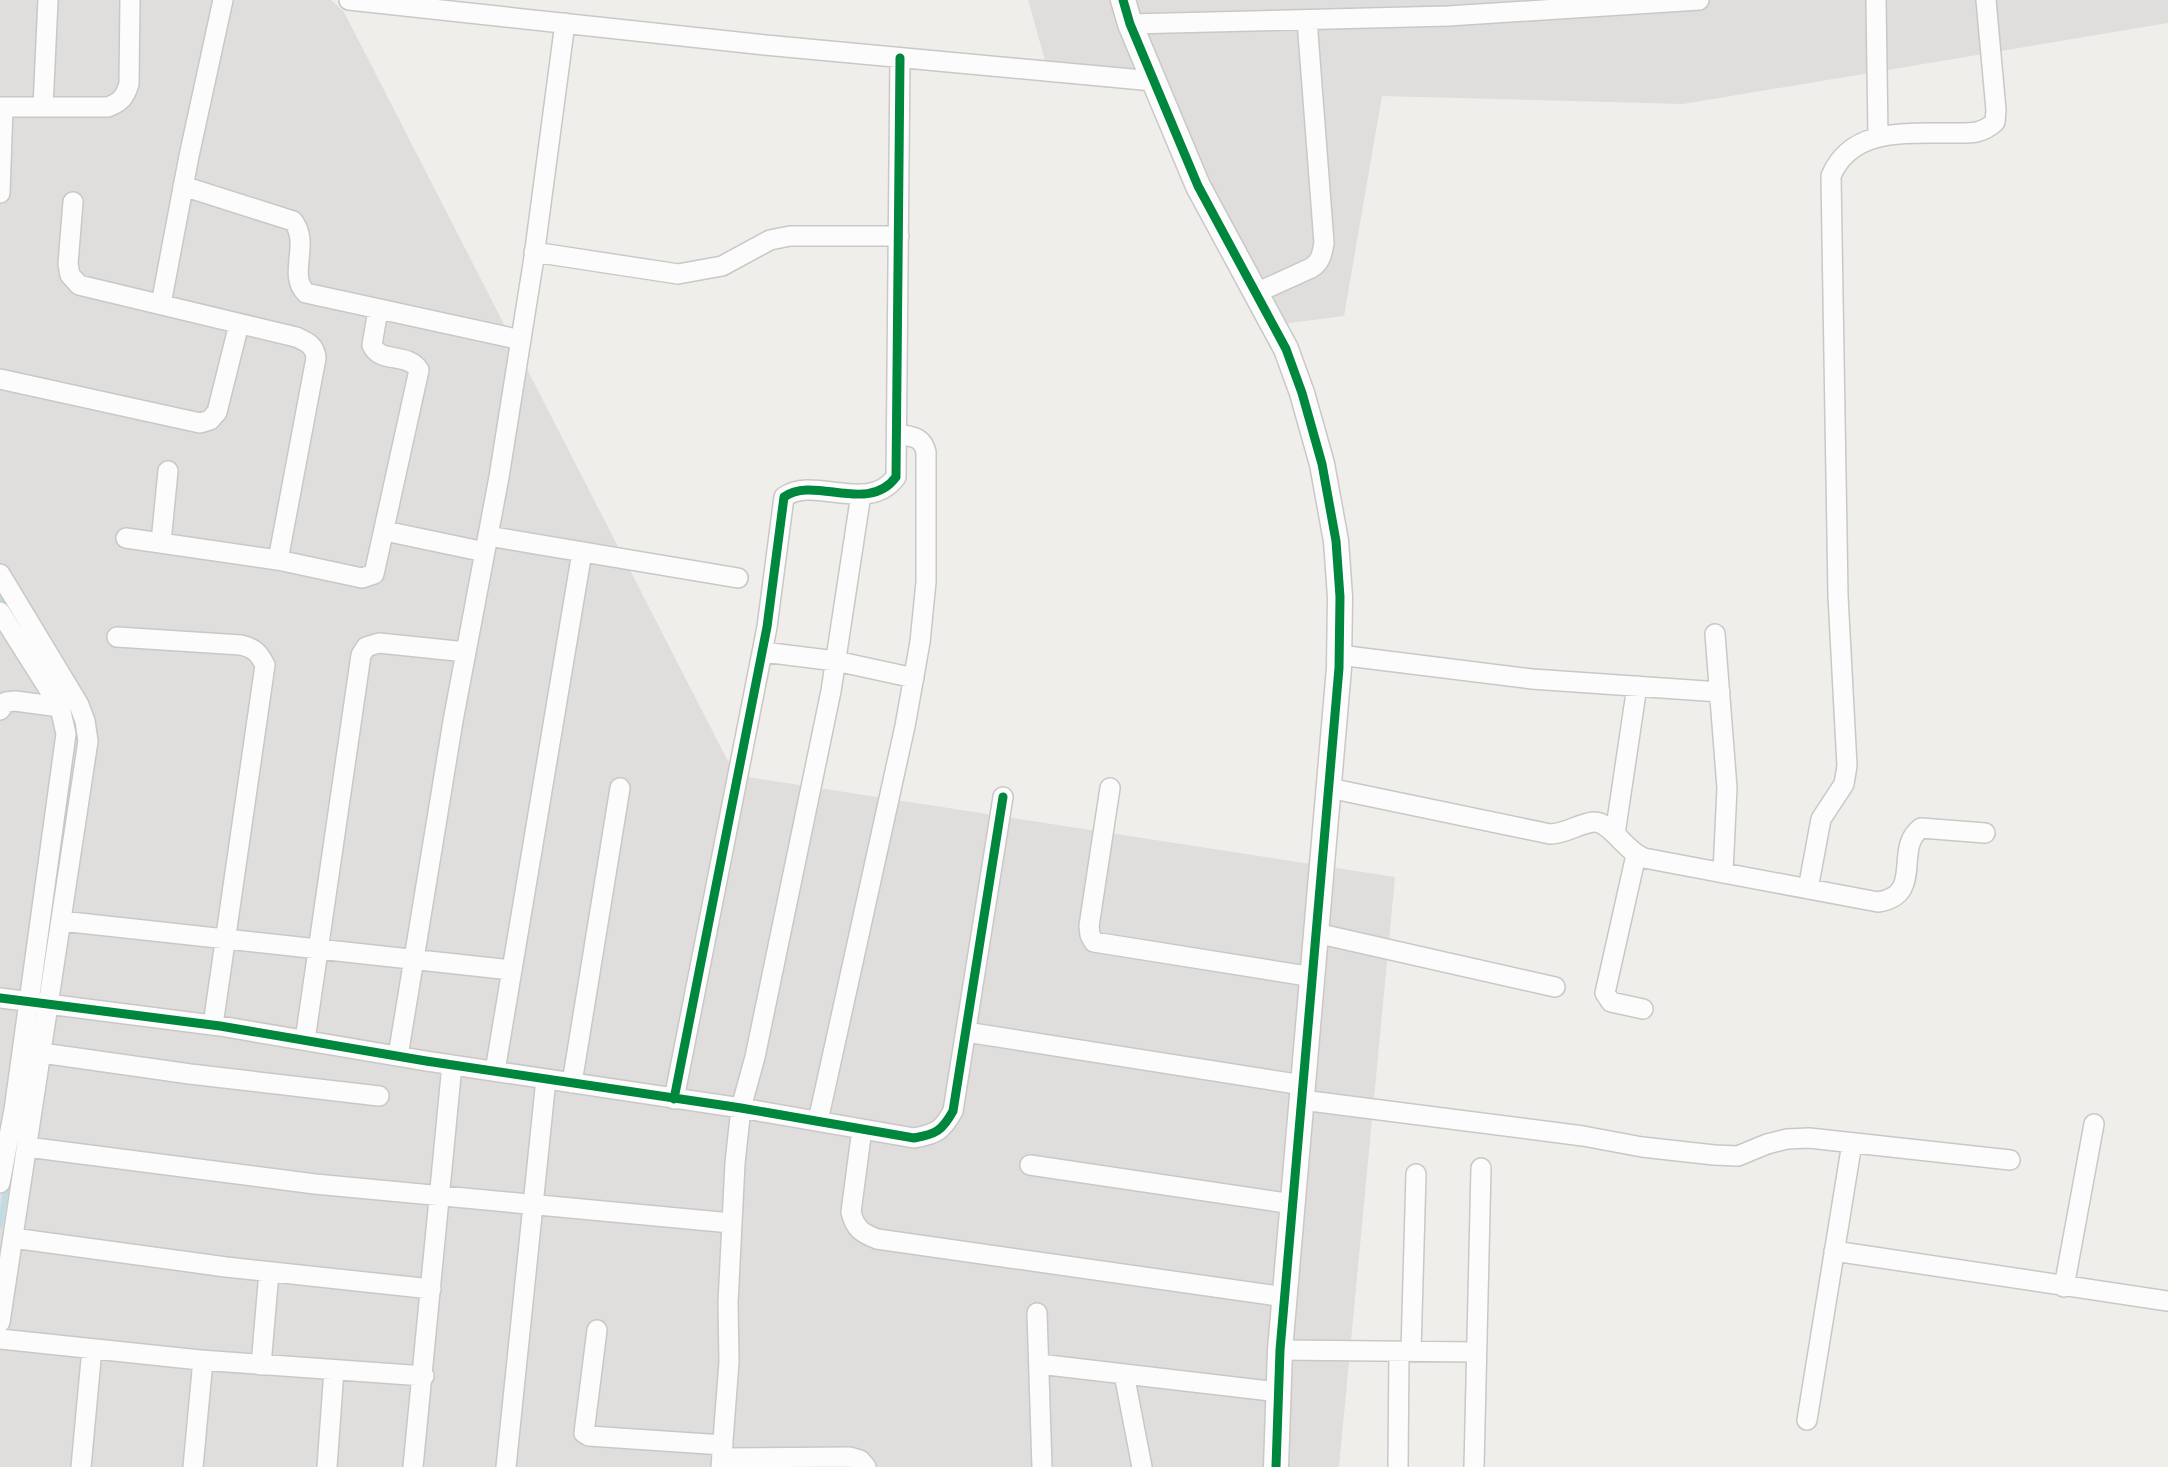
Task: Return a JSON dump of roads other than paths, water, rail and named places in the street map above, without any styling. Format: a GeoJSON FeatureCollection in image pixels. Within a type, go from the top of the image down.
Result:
{"type":"FeatureCollection","features":[{"type":"Feature","properties":{"kind":"street"},"geometry":{"type":"LineString","coordinates":[[43,107],[48,0]]}},
{"type":"Feature","properties":{"kind":"street"},"geometry":{"type":"LineString","coordinates":[[0,193],[1,107],[108,107],[119,103],[125,95],[129,84],[130,0]]}},
{"type":"Feature","properties":{"kind":"street"},"geometry":{"type":"LineString","coordinates":[[161,304],[223,0]]}},
{"type":"Feature","properties":{"kind":"street"},"geometry":{"type":"LineString","coordinates":[[349,0],[900,58],[1153,81]]}},
{"type":"Feature","properties":{"kind":"street"},"geometry":{"type":"LineString","coordinates":[[1124,0],[1130,24],[1198,186],[1286,349],[1302,393],[1322,464],[1336,541],[1340,597],[1339,655],[1280,1350],[1276,1467]]}},
{"type":"Feature","properties":{"kind":"street"},"geometry":{"type":"LineString","coordinates":[[1130,24],[1307,20],[1412,9],[1699,0]]}},
{"type":"Feature","properties":{"kind":"street"},"geometry":{"type":"LineString","coordinates":[[1876,0],[1878,136]]}},
{"type":"Feature","properties":{"kind":"street"},"geometry":{"type":"LineString","coordinates":[[1808,889],[1821,819],[1844,784],[1847,766],[1838,596],[1831,176],[1836,163],[1846,152],[1878,136],[1980,133],[1995,122],[1986,0]]}},
{"type":"Feature","properties":{"kind":"street"},"geometry":{"type":"LineString","coordinates":[[1256,293],[1311,268],[1318,264],[1322,256],[1324,243],[1307,20]]}},
{"type":"Feature","properties":{"kind":"street"},"geometry":{"type":"LineString","coordinates":[[398,1056],[521,340],[565,23]]}},
{"type":"Feature","properties":{"kind":"street"},"geometry":{"type":"LineString","coordinates":[[674,1099],[763,652],[785,496],[798,490],[861,494],[881,490],[896,477],[900,58]]}},
{"type":"Feature","properties":{"kind":"street"},"geometry":{"type":"LineString","coordinates":[[183,186],[293,221],[302,237],[299,274],[301,288],[306,293],[521,340]]}},
{"type":"Feature","properties":{"kind":"street"},"geometry":{"type":"LineString","coordinates":[[73,202],[68,264],[70,275],[79,285],[296,338],[310,344],[316,351],[278,560]]}},
{"type":"Feature","properties":{"kind":"street"},"geometry":{"type":"LineString","coordinates":[[534,252],[678,274],[722,266],[770,240],[790,236],[899,236]]}},
{"type":"Feature","properties":{"kind":"street"},"geometry":{"type":"LineString","coordinates":[[126,538],[278,560],[362,578],[371,577],[376,571],[419,370],[412,361],[374,351],[373,339],[378,310]]}},
{"type":"Feature","properties":{"kind":"street"},"geometry":{"type":"LineString","coordinates":[[0,379],[200,423],[217,412],[239,324]]}},
{"type":"Feature","properties":{"kind":"street"},"geometry":{"type":"LineString","coordinates":[[818,1121],[870,891],[920,642],[926,582],[926,452],[924,443],[919,439],[898,434]]}},
{"type":"Feature","properties":{"kind":"street"},"geometry":{"type":"LineString","coordinates":[[161,542],[168,471]]}},
{"type":"Feature","properties":{"kind":"street"},"geometry":{"type":"LineString","coordinates":[[722,1457],[729,1362],[731,1223],[741,1108],[758,1044],[836,661],[861,494]]}},
{"type":"Feature","properties":{"kind":"street"},"geometry":{"type":"LineString","coordinates":[[385,531],[486,544],[582,552],[738,578]]}},
{"type":"Feature","properties":{"kind":"street"},"geometry":{"type":"LineString","coordinates":[[495,1071],[582,552]]}},
{"type":"Feature","properties":{"kind":"street"},"geometry":{"type":"LineString","coordinates":[[0,575],[79,705],[88,741],[61,921],[38,1005],[42,1052],[27,1147],[8,1187]]}},
{"type":"Feature","properties":{"kind":"street"},"geometry":{"type":"LineString","coordinates":[[0,612],[60,707],[64,720],[65,745],[38,1005],[8,1187],[13,1238],[0,1322]]}},
{"type":"Feature","properties":{"kind":"street"},"geometry":{"type":"LineString","coordinates":[[1715,634],[1727,788],[1723,872]]}},
{"type":"Feature","properties":{"kind":"street"},"geometry":{"type":"LineString","coordinates":[[117,637],[241,645],[260,655],[265,665],[213,1025]]}},
{"type":"Feature","properties":{"kind":"street"},"geometry":{"type":"LineString","coordinates":[[305,1040],[361,654],[366,648],[379,643],[466,652]]}},
{"type":"Feature","properties":{"kind":"street"},"geometry":{"type":"LineString","coordinates":[[763,652],[836,661],[914,678]]}},
{"type":"Feature","properties":{"kind":"street"},"geometry":{"type":"LineString","coordinates":[[1339,655],[1532,679],[1720,692]]}},
{"type":"Feature","properties":{"kind":"street"},"geometry":{"type":"LineString","coordinates":[[1615,834],[1637,686]]}},
{"type":"Feature","properties":{"kind":"street"},"geometry":{"type":"LineString","coordinates":[[0,710],[6,702],[15,701],[60,707]]}},
{"type":"Feature","properties":{"kind":"street"},"geometry":{"type":"LineString","coordinates":[[572,1083],[620,788]]}},
{"type":"Feature","properties":{"kind":"street"},"geometry":{"type":"LineString","coordinates":[[1110,788],[1089,926],[1094,942],[1313,977]]}},
{"type":"Feature","properties":{"kind":"street"},"geometry":{"type":"LineString","coordinates":[[1329,788],[1550,834],[1594,822],[1607,826],[1636,855],[1878,902],[1892,900],[1902,891],[1915,833],[1922,828],[1985,833]]}},
{"type":"Feature","properties":{"kind":"street"},"geometry":{"type":"LineString","coordinates":[[0,998],[38,1005],[213,1025],[914,1138],[932,1135],[944,1126],[953,1111],[1003,797]]}},
{"type":"Feature","properties":{"kind":"street"},"geometry":{"type":"LineString","coordinates":[[1636,855],[1605,993],[1611,1002],[1643,1009]]}},
{"type":"Feature","properties":{"kind":"street"},"geometry":{"type":"LineString","coordinates":[[61,921],[511,970]]}},
{"type":"Feature","properties":{"kind":"street"},"geometry":{"type":"LineString","coordinates":[[1316,933],[1555,987]]}},
{"type":"Feature","properties":{"kind":"street"},"geometry":{"type":"LineString","coordinates":[[966,1032],[1303,1093],[1642,1147],[1738,1156],[1787,1139],[1809,1138],[2010,1160]]}},
{"type":"Feature","properties":{"kind":"street"},"geometry":{"type":"LineString","coordinates":[[42,1052],[190,1074],[379,1096]]}},
{"type":"Feature","properties":{"kind":"street"},"geometry":{"type":"LineString","coordinates":[[413,1467],[424,1376],[452,1065]]}},
{"type":"Feature","properties":{"kind":"street"},"geometry":{"type":"LineString","coordinates":[[506,1467],[546,1079]]}},
{"type":"Feature","properties":{"kind":"street"},"geometry":{"type":"LineString","coordinates":[[2064,1287],[2094,1124]]}},
{"type":"Feature","properties":{"kind":"street"},"geometry":{"type":"LineString","coordinates":[[862,1129],[851,1212],[853,1223],[860,1232],[904,1243],[1285,1297]]}},
{"type":"Feature","properties":{"kind":"street"},"geometry":{"type":"LineString","coordinates":[[1807,1420],[1852,1143]]}},
{"type":"Feature","properties":{"kind":"street"},"geometry":{"type":"LineString","coordinates":[[27,1147],[314,1184],[731,1223]]}},
{"type":"Feature","properties":{"kind":"street"},"geometry":{"type":"LineString","coordinates":[[1030,1165],[1293,1204]]}},
{"type":"Feature","properties":{"kind":"street"},"geometry":{"type":"LineString","coordinates":[[1474,1467],[1480,1168]]}},
{"type":"Feature","properties":{"kind":"street"},"geometry":{"type":"LineString","coordinates":[[1398,1467],[1416,1174]]}},
{"type":"Feature","properties":{"kind":"street"},"geometry":{"type":"LineString","coordinates":[[13,1238],[269,1272],[431,1289]]}},
{"type":"Feature","properties":{"kind":"street"},"geometry":{"type":"LineString","coordinates":[[1834,1251],[2168,1301]]}},
{"type":"Feature","properties":{"kind":"street"},"geometry":{"type":"LineString","coordinates":[[261,1365],[269,1272]]}},
{"type":"Feature","properties":{"kind":"street"},"geometry":{"type":"LineString","coordinates":[[1038,1313],[1042,1467]]}},
{"type":"Feature","properties":{"kind":"street"},"geometry":{"type":"LineString","coordinates":[[597,1330],[584,1433],[589,1436],[722,1457],[850,1457],[860,1460],[866,1467]]}},
{"type":"Feature","properties":{"kind":"street"},"geometry":{"type":"LineString","coordinates":[[0,1339],[203,1360],[424,1376]]}},
{"type":"Feature","properties":{"kind":"street"},"geometry":{"type":"LineString","coordinates":[[81,1467],[92,1349]]}},
{"type":"Feature","properties":{"kind":"street"},"geometry":{"type":"LineString","coordinates":[[1280,1350],[1476,1353]]}},
{"type":"Feature","properties":{"kind":"street"},"geometry":{"type":"LineString","coordinates":[[193,1467],[203,1360]]}},
{"type":"Feature","properties":{"kind":"street"},"geometry":{"type":"LineString","coordinates":[[1039,1364],[1278,1392]]}},
{"type":"Feature","properties":{"kind":"street"},"geometry":{"type":"LineString","coordinates":[[327,1467],[334,1370]]}},
{"type":"Feature","properties":{"kind":"street"},"geometry":{"type":"LineString","coordinates":[[1124,1374],[1142,1467]]}},
{"type":"Feature","properties":{"kind":"waterway"},"geometry":{"type":"LineString","coordinates":[[0,597],[8,608]]}},
{"type":"Feature","properties":{"kind":"waterway"},"geometry":{"type":"LineString","coordinates":[[0,1226],[7,1184]]}}]}
